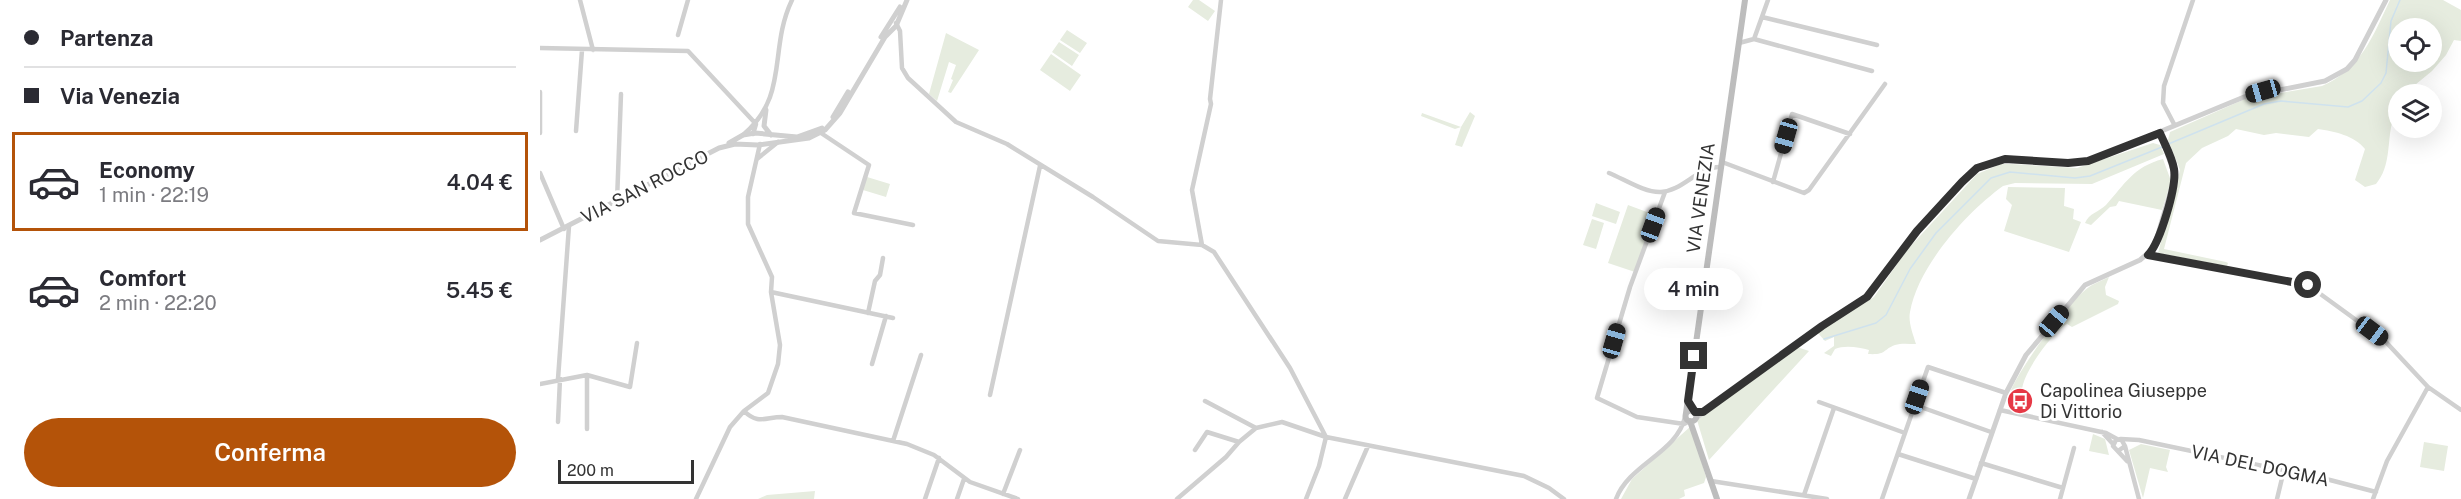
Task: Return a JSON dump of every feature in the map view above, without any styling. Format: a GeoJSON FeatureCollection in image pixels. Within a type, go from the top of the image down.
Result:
{"type":"FeatureCollection","features":[{"type":"Feature","properties":{"kind":"main road","name":"VIA VENEZIA"},"geometry":{"type":"LineString","coordinates":[[1692,418],[1688,401],[1745,0]]}},
{"type":"Feature","properties":{"kind":"main road"},"geometry":{"type":"LineString","coordinates":[[1692,418],[1716,496]]}},
{"type":"Feature","properties":{"kind":"street"},"geometry":{"type":"LineString","coordinates":[[580,0],[593,50]]}},
{"type":"Feature","properties":{"kind":"street"},"geometry":{"type":"LineString","coordinates":[[678,35],[688,0]]}},
{"type":"Feature","properties":{"kind":"street"},"geometry":{"type":"LineString","coordinates":[[771,135],[764,126],[766,110],[775,78],[782,24],[792,0]]}},
{"type":"Feature","properties":{"kind":"street"},"geometry":{"type":"LineString","coordinates":[[743,135],[797,137],[819,130],[827,124],[892,26],[898,0]]}},
{"type":"Feature","properties":{"kind":"street"},"geometry":{"type":"LineString","coordinates":[[897,12],[906,0]]}},
{"type":"Feature","properties":{"kind":"street"},"geometry":{"type":"LineString","coordinates":[[906,0],[840,113],[821,133],[869,165],[854,213],[913,225]]}},
{"type":"Feature","properties":{"kind":"street"},"geometry":{"type":"LineString","coordinates":[[1221,0],[1211,104],[1192,190],[1202,244],[1220,260],[1269,336],[1326,437],[1319,466],[1306,499]]}},
{"type":"Feature","properties":{"kind":"street"},"geometry":{"type":"LineString","coordinates":[[1754,39],[1768,0]]}},
{"type":"Feature","properties":{"kind":"street"},"geometry":{"type":"LineString","coordinates":[[2175,125],[2163,102],[2164,86],[2193,0]]}},
{"type":"Feature","properties":{"kind":"street"},"geometry":{"type":"LineString","coordinates":[[1616,499],[1621,485],[1669,444],[1692,418],[1814,331],[1867,297],[1917,231],[1977,168],[2005,159],[2068,163],[2088,161],[2244,97],[2311,84],[2335,76],[2347,69],[2361,52],[2386,0]]}},
{"type":"Feature","properties":{"kind":"street"},"geometry":{"type":"LineString","coordinates":[[1762,17],[1877,45]]}},
{"type":"Feature","properties":{"kind":"street"},"geometry":{"type":"LineString","coordinates":[[892,26],[900,38],[902,68],[908,78],[956,122],[1007,144],[1093,197],[1158,241],[1166,244],[1202,244]]}},
{"type":"Feature","properties":{"kind":"street"},"geometry":{"type":"LineString","coordinates":[[892,26],[900,38]]}},
{"type":"Feature","properties":{"kind":"street"},"geometry":{"type":"LineString","coordinates":[[1739,43],[1754,39],[1872,71]]}},
{"type":"Feature","properties":{"kind":"street"},"geometry":{"type":"LineString","coordinates":[[540,48],[688,51],[758,125],[761,134],[757,144],[757,159],[748,197],[748,224],[769,269],[778,326],[778,364],[768,393],[744,411],[730,427],[696,499]]}},
{"type":"Feature","properties":{"kind":"street"},"geometry":{"type":"LineString","coordinates":[[576,131],[582,50]]}},
{"type":"Feature","properties":{"kind":"street"},"geometry":{"type":"LineString","coordinates":[[1609,173],[1653,192],[1665,192],[1721,164],[1801,192],[1809,190],[1885,84]]}},
{"type":"Feature","properties":{"kind":"street"},"geometry":{"type":"LineString","coordinates":[[540,92],[540,133]]}},
{"type":"Feature","properties":{"kind":"street"},"geometry":{"type":"LineString","coordinates":[[617,201],[621,94]]}},
{"type":"Feature","properties":{"kind":"street"},"geometry":{"type":"LineString","coordinates":[[752,135],[766,110]]}},
{"type":"Feature","properties":{"kind":"street"},"geometry":{"type":"LineString","coordinates":[[1773,182],[1792,114],[1850,134]]}},
{"type":"Feature","properties":{"kind":"street"},"geometry":{"type":"LineString","coordinates":[[719,148],[758,125]]}},
{"type":"Feature","properties":{"kind":"street","name":"VIA SAN ROCCO"},"geometry":{"type":"LineString","coordinates":[[540,240],[719,148],[796,140],[821,133]]}},
{"type":"Feature","properties":{"kind":"street"},"geometry":{"type":"LineString","coordinates":[[1969,499],[2006,393],[2026,355],[2080,289],[2093,280],[2148,255],[2157,242],[2175,181],[2174,169],[2160,133]]}},
{"type":"Feature","properties":{"kind":"street"},"geometry":{"type":"LineString","coordinates":[[752,135],[757,144]]}},
{"type":"Feature","properties":{"kind":"street"},"geometry":{"type":"LineString","coordinates":[[757,159],[779,141]]}},
{"type":"Feature","properties":{"kind":"street"},"geometry":{"type":"LineString","coordinates":[[990,395],[1040,165]]}},
{"type":"Feature","properties":{"kind":"street"},"geometry":{"type":"LineString","coordinates":[[540,173],[567,227],[558,422]]}},
{"type":"Feature","properties":{"kind":"street"},"geometry":{"type":"LineString","coordinates":[[1665,192],[1630,287],[1597,398],[1633,416],[1692,418]]}},
{"type":"Feature","properties":{"kind":"street"},"geometry":{"type":"LineString","coordinates":[[2148,255],[2308,285],[2385,341],[2428,387],[2461,410]]}},
{"type":"Feature","properties":{"kind":"street"},"geometry":{"type":"LineString","coordinates":[[868,313],[875,281],[880,275],[884,258]]}},
{"type":"Feature","properties":{"kind":"street"},"geometry":{"type":"LineString","coordinates":[[771,292],[892,318]]}},
{"type":"Feature","properties":{"kind":"street"},"geometry":{"type":"LineString","coordinates":[[872,364],[886,316]]}},
{"type":"Feature","properties":{"kind":"street"},"geometry":{"type":"LineString","coordinates":[[540,384],[587,375],[630,387],[637,343]]}},
{"type":"Feature","properties":{"kind":"street"},"geometry":{"type":"LineString","coordinates":[[893,441],[921,355]]}},
{"type":"Feature","properties":{"kind":"street"},"geometry":{"type":"LineString","coordinates":[[1882,499],[1928,367],[2006,393]]}},
{"type":"Feature","properties":{"kind":"street"},"geometry":{"type":"LineString","coordinates":[[586,429],[587,375]]}},
{"type":"Feature","properties":{"kind":"street"},"geometry":{"type":"LineString","coordinates":[[2373,499],[2387,461],[2428,387]]}},
{"type":"Feature","properties":{"kind":"street"},"geometry":{"type":"LineString","coordinates":[[1204,401],[1256,428]]}},
{"type":"Feature","properties":{"kind":"street"},"geometry":{"type":"LineString","coordinates":[[1819,402],[1905,433]]}},
{"type":"Feature","properties":{"kind":"street"},"geometry":{"type":"LineString","coordinates":[[1915,405],[1991,432]]}},
{"type":"Feature","properties":{"kind":"street"},"geometry":{"type":"LineString","coordinates":[[1806,497],[1834,408]]}},
{"type":"Feature","properties":{"kind":"street"},"geometry":{"type":"LineString","coordinates":[[2000,410],[2102,432],[2119,439],[2144,441]]}},
{"type":"Feature","properties":{"kind":"street"},"geometry":{"type":"LineString","coordinates":[[744,411],[768,421],[782,417],[893,441],[939,458],[964,479],[1018,499]]}},
{"type":"Feature","properties":{"kind":"street"},"geometry":{"type":"LineString","coordinates":[[1177,499],[1256,428],[1282,422],[1326,437],[1524,476],[1549,488],[1564,499]]}},
{"type":"Feature","properties":{"kind":"street"},"geometry":{"type":"LineString","coordinates":[[1195,450],[1207,432],[1239,442]]}},
{"type":"Feature","properties":{"kind":"street"},"geometry":{"type":"LineString","coordinates":[[2102,432],[2128,464]]}},
{"type":"Feature","properties":{"kind":"street"},"geometry":{"type":"LineString","coordinates":[[2113,444],[2119,439]]}},
{"type":"Feature","properties":{"kind":"street"},"geometry":{"type":"LineString","coordinates":[[2119,439],[2125,445],[2128,464],[2139,499]]}},
{"type":"Feature","properties":{"kind":"street"},"geometry":{"type":"LineString","coordinates":[[2118,451],[2125,445],[2144,441]]}},
{"type":"Feature","properties":{"kind":"street","name":"VIA DEL DOGMA"},"geometry":{"type":"LineString","coordinates":[[2144,441],[2376,492]]}},
{"type":"Feature","properties":{"kind":"street"},"geometry":{"type":"LineString","coordinates":[[1345,499],[1368,446]]}},
{"type":"Feature","properties":{"kind":"street"},"geometry":{"type":"LineString","coordinates":[[2060,499],[2074,448]]}},
{"type":"Feature","properties":{"kind":"street"},"geometry":{"type":"LineString","coordinates":[[1003,494],[1020,450]]}},
{"type":"Feature","properties":{"kind":"street"},"geometry":{"type":"LineString","coordinates":[[1898,454],[1976,479]]}},
{"type":"Feature","properties":{"kind":"street"},"geometry":{"type":"LineString","coordinates":[[925,499],[939,458]]}},
{"type":"Feature","properties":{"kind":"street"},"geometry":{"type":"LineString","coordinates":[[1981,463],[2063,488]]}},
{"type":"Feature","properties":{"kind":"street"},"geometry":{"type":"LineString","coordinates":[[2277,499],[2284,470]]}},
{"type":"Feature","properties":{"kind":"street"},"geometry":{"type":"LineString","coordinates":[[957,499],[964,479]]}},
{"type":"Feature","properties":{"kind":"street"},"geometry":{"type":"LineString","coordinates":[[1711,480],[1827,499]]}},
{"type":"Feature","properties":{"kind":"street"},"geometry":{"type":"LineString","coordinates":[[1710,499],[1716,496]]}},
{"type":"Feature","properties":{"kind":"shaded area"},"geometry":{"type":"Polygon","coordinates":[[[1193,0],[1199,0],[1215,11],[1208,21],[1188,7],[1193,0]]]}},
{"type":"Feature","properties":{"kind":"shaded area"},"geometry":{"type":"Polygon","coordinates":[[[2390,0],[2443,0],[2461,10],[2461,41],[2454,40],[2442,60],[2442,18],[2388,18],[2388,72],[2431,72],[2416,84],[2388,84],[2389,138],[2384,170],[2376,184],[2365,187],[2355,180],[2365,149],[2361,144],[2344,135],[2318,129],[2309,137],[2276,133],[2264,135],[2236,129],[2228,136],[2202,148],[2186,163],[2164,249],[2226,262],[2227,266],[2158,253],[2180,170],[2168,140],[2170,132],[2245,99],[2322,86],[2347,70],[2371,39],[2390,0]]]}},
{"type":"Feature","properties":{"kind":"shaded area"},"geometry":{"type":"Polygon","coordinates":[[[1067,30],[1087,43],[1080,53],[1060,40],[1067,30]]]}},
{"type":"Feature","properties":{"kind":"shaded area"},"geometry":{"type":"Polygon","coordinates":[[[946,33],[979,50],[951,93],[948,92],[956,65],[949,62],[937,101],[929,94],[946,33]]]}},
{"type":"Feature","properties":{"kind":"shaded area"},"geometry":{"type":"Polygon","coordinates":[[[1059,42],[1079,55],[1072,66],[1052,52],[1059,42]]]}},
{"type":"Feature","properties":{"kind":"shaded area"},"geometry":{"type":"Polygon","coordinates":[[[1051,54],[1081,75],[1070,91],[1040,70],[1051,54]]]}},
{"type":"Feature","properties":{"kind":"shaded area"},"geometry":{"type":"Polygon","coordinates":[[[1470,112],[1475,116],[1462,147],[1455,145],[1461,127],[1470,112]]]}},
{"type":"Feature","properties":{"kind":"shaded area"},"geometry":{"type":"Polygon","coordinates":[[[1422,113],[1461,127],[1455,129],[1421,116],[1422,113]]]}},
{"type":"Feature","properties":{"kind":"shaded area"},"geometry":{"type":"Polygon","coordinates":[[[2153,143],[2160,145],[2164,154],[2092,184],[2015,183],[2003,186],[1960,225],[1933,259],[1923,277],[1910,312],[1911,328],[1916,344],[1897,344],[1878,354],[1868,354],[1869,350],[1856,347],[1835,349],[1831,356],[1824,353],[1834,346],[1834,337],[1825,341],[1817,332],[1874,297],[1907,250],[1977,174],[2001,164],[2077,168],[2153,143]]]}},
{"type":"Feature","properties":{"kind":"shaded area"},"geometry":{"type":"Polygon","coordinates":[[[2163,159],[2171,181],[2162,210],[2119,201],[2116,206],[2110,207],[2091,225],[2085,223],[2089,217],[2106,205],[2124,183],[2137,172],[2163,159]]]}},
{"type":"Feature","properties":{"kind":"shaded area"},"geometry":{"type":"Polygon","coordinates":[[[867,177],[890,184],[886,197],[863,190],[867,177]]]}},
{"type":"Feature","properties":{"kind":"shaded area"},"geometry":{"type":"Polygon","coordinates":[[[2008,187],[2065,188],[2064,206],[2074,209],[2073,219],[2081,222],[2069,252],[2004,231],[2012,205],[2006,199],[2008,187]]]}},
{"type":"Feature","properties":{"kind":"shaded area"},"geometry":{"type":"Polygon","coordinates":[[[1596,203],[1620,212],[1616,224],[1592,216],[1596,203]]]}},
{"type":"Feature","properties":{"kind":"shaded area"},"geometry":{"type":"Polygon","coordinates":[[[1628,205],[1655,215],[1635,272],[1608,263],[1628,205]]]}},
{"type":"Feature","properties":{"kind":"shaded area"},"geometry":{"type":"Polygon","coordinates":[[[1592,219],[1604,223],[1596,249],[1583,245],[1592,219]]]}},
{"type":"Feature","properties":{"kind":"shaded area"},"geometry":{"type":"Polygon","coordinates":[[[2109,277],[2105,287],[2106,295],[2119,301],[2118,304],[2072,327],[2067,324],[2061,328],[2027,373],[2022,390],[2024,393],[2011,390],[2035,349],[2071,304],[2092,285],[2109,277]]]}},
{"type":"Feature","properties":{"kind":"shaded area"},"geometry":{"type":"Polygon","coordinates":[[[1797,347],[1809,351],[1709,460],[1697,420],[1797,347]]]}},
{"type":"Feature","properties":{"kind":"shaded area"},"geometry":{"type":"Polygon","coordinates":[[[1691,426],[1706,477],[1704,483],[1684,490],[1685,496],[1679,499],[1621,499],[1632,479],[1691,426]]]}},
{"type":"Feature","properties":{"kind":"shaded area"},"geometry":{"type":"Polygon","coordinates":[[[2093,434],[2105,439],[2109,455],[2089,451],[2093,434]]]}},
{"type":"Feature","properties":{"kind":"shaded area"},"geometry":{"type":"Polygon","coordinates":[[[2424,442],[2448,446],[2444,471],[2420,467],[2424,442]]]}},
{"type":"Feature","properties":{"kind":"shaded area"},"geometry":{"type":"Polygon","coordinates":[[[2141,444],[2170,450],[2166,467],[2168,472],[2150,468],[2143,498],[2129,450],[2141,444]]]}},
{"type":"Feature","properties":{"kind":"shaded area"},"geometry":{"type":"Polygon","coordinates":[[[815,491],[814,499],[758,499],[767,495],[815,491]]]}},
{"type":"Feature","properties":{"kind":"waterway"},"geometry":{"type":"LineString","coordinates":[[2166,145],[2264,104],[2281,101],[2348,107],[2362,101],[2381,83],[2386,73],[2391,21],[2400,0]]}},
{"type":"Feature","properties":{"kind":"waterway"},"geometry":{"type":"LineString","coordinates":[[1824,339],[1876,323],[1886,315],[1910,269],[1936,233],[1991,178],[2010,172],[2075,178],[2090,176],[2162,147]]}},
{"type":"Feature","properties":{"kind":"place","name":"Capolinea Giuseppe Di Vittorio"},"geometry":{"type":"Point","coordinates":[2020,401]}},
{"type":"Feature","properties":{"kind":"route"},"geometry":{"type":"LineString","coordinates":[[1694,356],[1688,401],[1695,412],[1703,412],[1822,326],[1867,297],[1881,282],[1917,231],[1977,168],[1994,161],[2018,158],[2080,163],[2100,158],[2160,133],[2172,161],[2175,181],[2157,242],[2148,255],[2308,285]]}}]}
